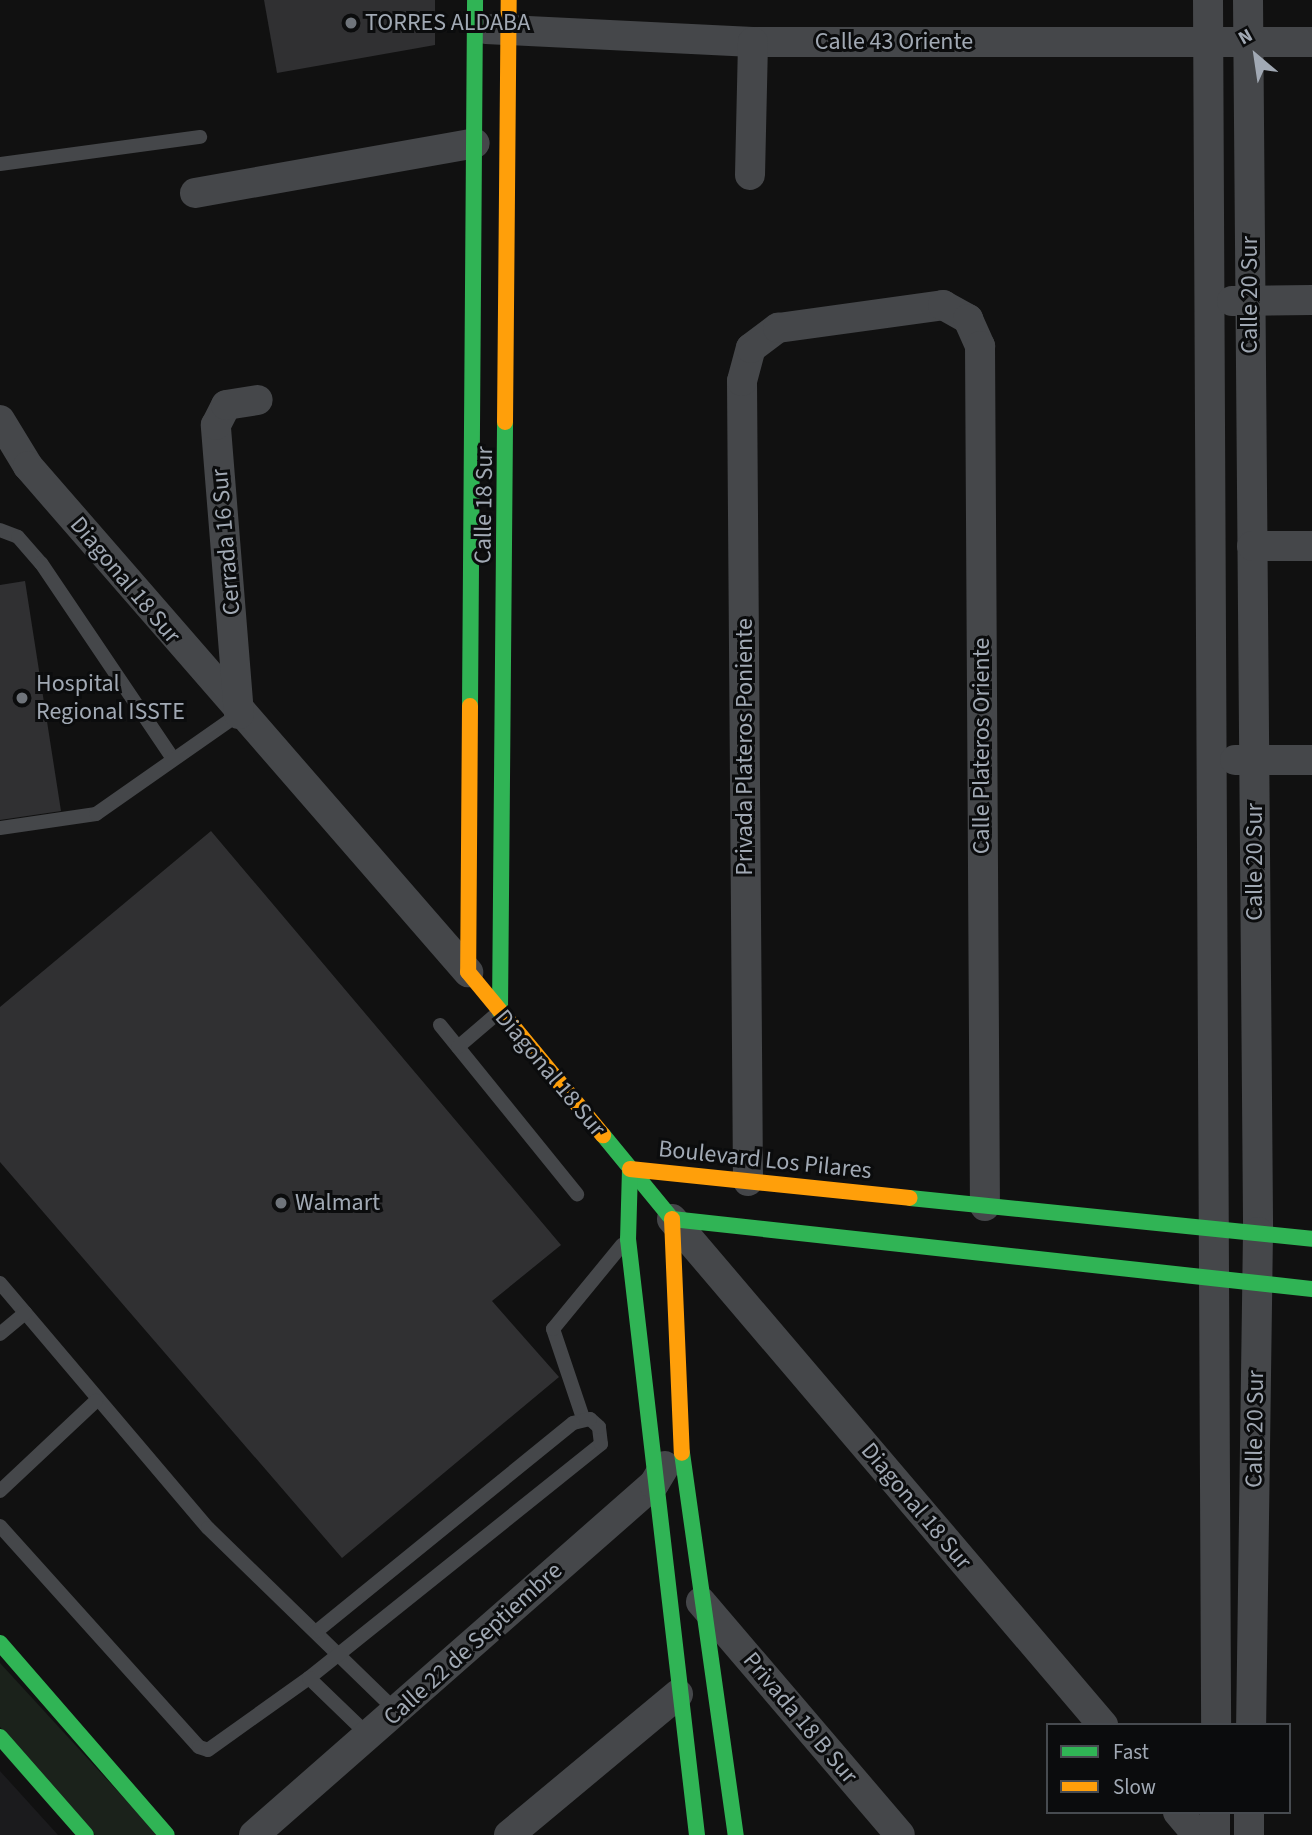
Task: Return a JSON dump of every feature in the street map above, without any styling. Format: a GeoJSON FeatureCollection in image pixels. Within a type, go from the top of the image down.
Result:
{"type":"FeatureCollection","features":[{"type":"Feature","properties":{"kind":"street","name":"Calle 18 Sur"},"geometry":{"type":"LineString","coordinates":[[500,1012],[511,240],[509,0]]}},
{"type":"Feature","properties":{"kind":"street","name":"Calle 20 Sur"},"geometry":{"type":"LineString","coordinates":[[1208,0],[1218,1231],[1216,1723]]}},
{"type":"Feature","properties":{"kind":"street","name":"Calle 20 Sur"},"geometry":{"type":"LineString","coordinates":[[1248,0],[1258,1232],[1251,1723]]}},
{"type":"Feature","properties":{"kind":"street","name":"Calle 18 Sur"},"geometry":{"type":"LineString","coordinates":[[468,972],[476,242],[475,14]]}},
{"type":"Feature","properties":{"kind":"street","name":"Calle 43 Oriente"},"geometry":{"type":"LineString","coordinates":[[475,14],[509,31],[753,42],[1312,42]]}},
{"type":"Feature","properties":{"kind":"street"},"geometry":{"type":"LineString","coordinates":[[750,175],[753,42]]}},
{"type":"Feature","properties":{"kind":"street"},"geometry":{"type":"LineString","coordinates":[[195,193],[475,143]]}},
{"type":"Feature","properties":{"kind":"street"},"geometry":{"type":"LineString","coordinates":[[476,242],[511,240]]}},
{"type":"Feature","properties":{"kind":"street"},"geometry":{"type":"LineString","coordinates":[[1210,301],[1312,300]]}},
{"type":"Feature","properties":{"kind":"street","name":"Calle Plateros Oriente"},"geometry":{"type":"LineString","coordinates":[[778,328],[943,305],[968,319],[980,346],[985,1206]]}},
{"type":"Feature","properties":{"kind":"street","name":"Privada Plateros Poniente"},"geometry":{"type":"LineString","coordinates":[[748,1181],[742,381],[751,348],[778,328]]}},
{"type":"Feature","properties":{"kind":"street","name":"Cerrada 16 Sur"},"geometry":{"type":"LineString","coordinates":[[240,714],[216,425],[226,405],[258,400]]}},
{"type":"Feature","properties":{"kind":"street","name":"Diagonal 18 Sur"},"geometry":{"type":"LineString","coordinates":[[0,420],[28,466],[240,714],[468,972],[630,1169],[1101,1723]]}},
{"type":"Feature","properties":{"kind":"street"},"geometry":{"type":"LineString","coordinates":[[1252,546],[1312,546]]}},
{"type":"Feature","properties":{"kind":"street"},"geometry":{"type":"LineString","coordinates":[[1215,760],[1312,760]]}},
{"type":"Feature","properties":{"kind":"street","name":"Boulevard Los Pilares"},"geometry":{"type":"LineString","coordinates":[[697,1835],[678,1694],[628,1239],[630,1169],[1312,1239]]}},
{"type":"Feature","properties":{"kind":"street"},"geometry":{"type":"LineString","coordinates":[[736,1835],[701,1601],[681,1443],[673,1219],[1312,1289]]}},
{"type":"Feature","properties":{"kind":"street","name":"Calle 22 de Septiembre"},"geometry":{"type":"LineString","coordinates":[[254,1835],[654,1484],[681,1443]]}},
{"type":"Feature","properties":{"kind":"street","name":"Privada 18 B Sur"},"geometry":{"type":"LineString","coordinates":[[701,1601],[900,1835]]}},
{"type":"Feature","properties":{"kind":"street"},"geometry":{"type":"LineString","coordinates":[[0,1643],[167,1835]]}},
{"type":"Feature","properties":{"kind":"street"},"geometry":{"type":"LineString","coordinates":[[509,1835],[678,1694]]}},
{"type":"Feature","properties":{"kind":"street"},"geometry":{"type":"LineString","coordinates":[[0,1737],[82,1832]]}},
{"type":"Feature","properties":{"kind":"street"},"geometry":{"type":"LineString","coordinates":[[1180,1814],[1197,1835]]}},
{"type":"Feature","properties":{"kind":"street"},"geometry":{"type":"LineString","coordinates":[[1215,1814],[1215,1835]]}},
{"type":"Feature","properties":{"kind":"street"},"geometry":{"type":"LineString","coordinates":[[1249,1835],[1250,1814]]}},
{"type":"Feature","properties":{"kind":"lane"},"geometry":{"type":"LineString","coordinates":[[0,164],[200,137]]}},
{"type":"Feature","properties":{"kind":"lane"},"geometry":{"type":"LineString","coordinates":[[0,530],[18,537],[41,563],[173,757]]}},
{"type":"Feature","properties":{"kind":"lane"},"geometry":{"type":"LineString","coordinates":[[0,828],[96,814],[173,757],[240,714]]}},
{"type":"Feature","properties":{"kind":"lane"},"geometry":{"type":"LineString","coordinates":[[458,1047],[500,1012]]}},
{"type":"Feature","properties":{"kind":"lane"},"geometry":{"type":"LineString","coordinates":[[440,1025],[577,1194]]}},
{"type":"Feature","properties":{"kind":"lane"},"geometry":{"type":"LineString","coordinates":[[0,1526],[154,1698],[208,1750],[309,1678],[601,1444],[599,1427],[583,1418],[553,1329],[628,1239]]}},
{"type":"Feature","properties":{"kind":"lane"},"geometry":{"type":"LineString","coordinates":[[0,1283],[96,1401],[208,1528],[341,1652],[397,1712]]}},
{"type":"Feature","properties":{"kind":"lane"},"geometry":{"type":"LineString","coordinates":[[0,1334],[25,1313]]}},
{"type":"Feature","properties":{"kind":"lane"},"geometry":{"type":"LineString","coordinates":[[0,1492],[96,1401]]}},
{"type":"Feature","properties":{"kind":"lane"},"geometry":{"type":"LineString","coordinates":[[317,1631],[583,1418]]}},
{"type":"Feature","properties":{"kind":"lane"},"geometry":{"type":"LineString","coordinates":[[309,1678],[369,1736]]}},
{"type":"Feature","properties":{"kind":"shaded area"},"geometry":{"type":"Polygon","coordinates":[[[0,1663],[158,1835],[95,1835],[0,1727],[0,1663]]]}},
{"type":"Feature","properties":{"kind":"shaded area"},"geometry":{"type":"Polygon","coordinates":[[[0,1771],[58,1835],[0,1835],[0,1771]]]}},
{"type":"Feature","properties":{"kind":"building","name":"TORRES ALDABA"},"geometry":{"type":"Polygon","coordinates":[[[264,0],[435,0],[435,45],[277,73],[264,0]]]}},
{"type":"Feature","properties":{"kind":"building","name":"Hospital Regional ISSTE"},"geometry":{"type":"Polygon","coordinates":[[[25,581],[61,811],[0,820],[0,585],[25,581]]]}},
{"type":"Feature","properties":{"kind":"building","name":"Walmart"},"geometry":{"type":"Polygon","coordinates":[[[211,831],[561,1245],[492,1301],[559,1377],[342,1558],[0,1162],[0,1007],[211,831]]]}},
{"type":"Feature","properties":{"kind":"traffic: fast"},"geometry":{"type":"LineString","coordinates":[[470,706],[475,0]]}},
{"type":"Feature","properties":{"kind":"traffic: fast"},"geometry":{"type":"LineString","coordinates":[[500,1012],[505,422]]}},
{"type":"Feature","properties":{"kind":"traffic: fast"},"geometry":{"type":"LineString","coordinates":[[603,1135],[672,1219]]}},
{"type":"Feature","properties":{"kind":"traffic: fast"},"geometry":{"type":"LineString","coordinates":[[630,1169],[628,1239],[697,1835]]}},
{"type":"Feature","properties":{"kind":"traffic: fast"},"geometry":{"type":"LineString","coordinates":[[910,1198],[1312,1239]]}},
{"type":"Feature","properties":{"kind":"traffic: fast"},"geometry":{"type":"LineString","coordinates":[[672,1219],[1312,1289]]}},
{"type":"Feature","properties":{"kind":"traffic: fast"},"geometry":{"type":"LineString","coordinates":[[682,1453],[736,1835]]}},
{"type":"Feature","properties":{"kind":"traffic: fast"},"geometry":{"type":"LineString","coordinates":[[0,1643],[167,1835]]}},
{"type":"Feature","properties":{"kind":"traffic: fast"},"geometry":{"type":"LineString","coordinates":[[0,1737],[86,1835]]}},
{"type":"Feature","properties":{"kind":"traffic: slow"},"geometry":{"type":"LineString","coordinates":[[505,422],[509,0]]}},
{"type":"Feature","properties":{"kind":"traffic: slow"},"geometry":{"type":"LineString","coordinates":[[470,706],[468,972],[603,1135]]}},
{"type":"Feature","properties":{"kind":"traffic: slow"},"geometry":{"type":"LineString","coordinates":[[630,1169],[910,1198]]}},
{"type":"Feature","properties":{"kind":"traffic: slow"},"geometry":{"type":"LineString","coordinates":[[672,1219],[682,1453]]}},
{"type":"Feature","properties":{"kind":"place","name":"TORRES ALDABA"},"geometry":{"type":"Point","coordinates":[351,23]}},
{"type":"Feature","properties":{"kind":"place","name":"Hospital Regional ISSTE"},"geometry":{"type":"Point","coordinates":[22,698]}},
{"type":"Feature","properties":{"kind":"place","name":"Walmart"},"geometry":{"type":"Point","coordinates":[281,1203]}}]}
